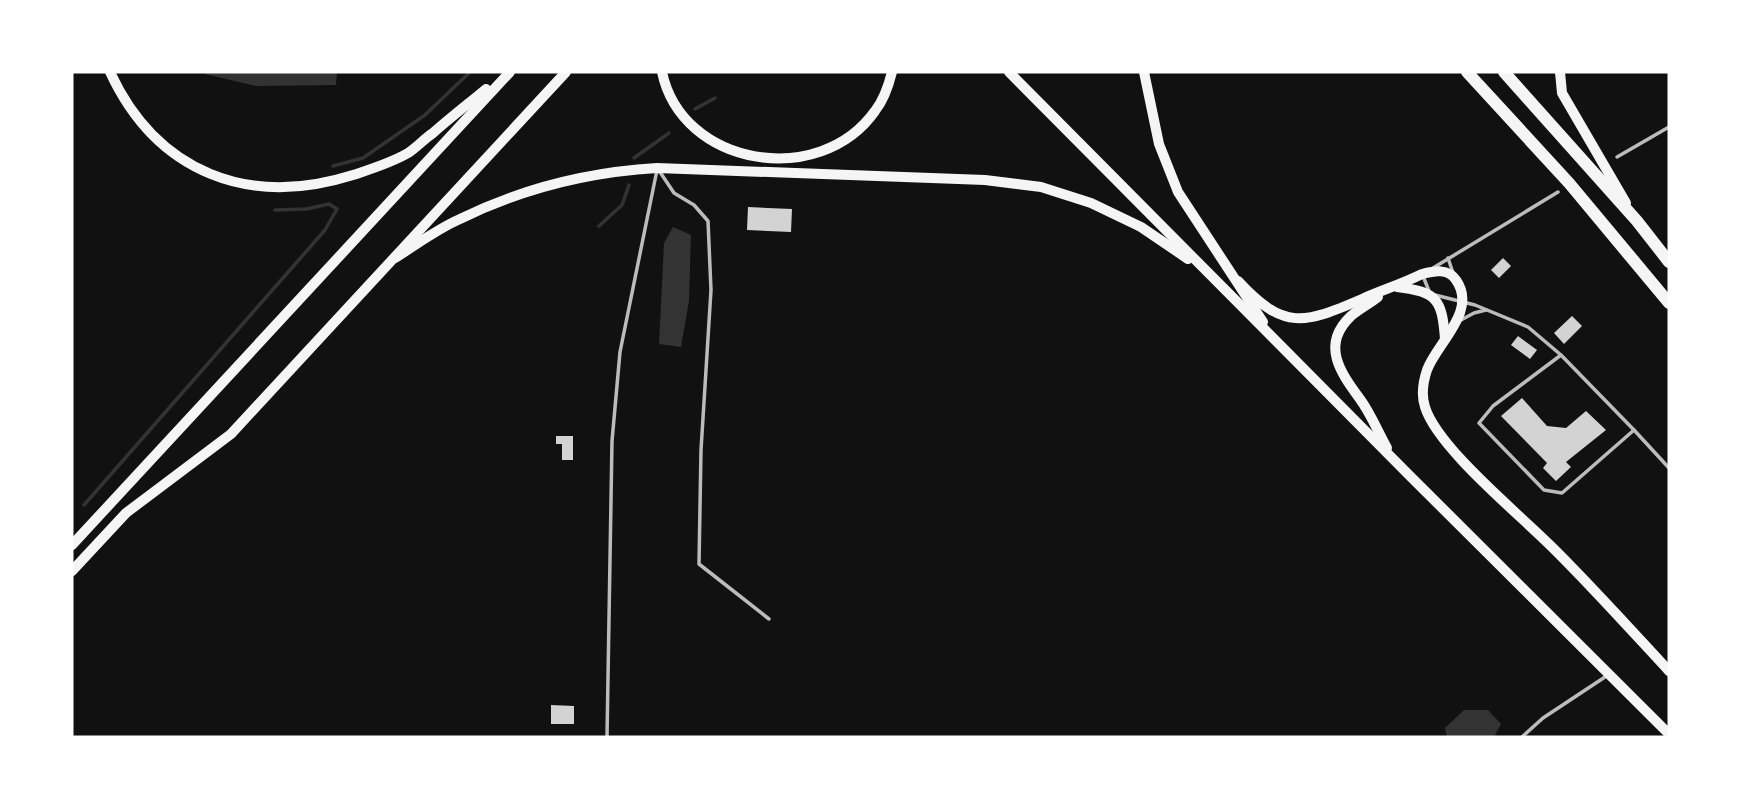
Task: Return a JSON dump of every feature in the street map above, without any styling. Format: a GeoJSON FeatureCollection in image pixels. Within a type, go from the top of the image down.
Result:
{"type":"FeatureCollection","features":[{"type":"Feature","properties":{"kind":"highway"},"geometry":{"type":"LineString","coordinates":[[110,72],[119,92],[140,120],[160,143],[189,164],[221,179],[256,187],[296,188],[340,179],[408,153],[509,72]]}},
{"type":"Feature","properties":{"kind":"highway"},"geometry":{"type":"LineString","coordinates":[[72,545],[509,72]]}},
{"type":"Feature","properties":{"kind":"highway"},"geometry":{"type":"LineString","coordinates":[[72,571],[126,513],[231,434],[566,72]]}},
{"type":"Feature","properties":{"kind":"highway"},"geometry":{"type":"LineString","coordinates":[[663,72],[665,84],[678,110],[698,132],[725,149],[758,158],[794,158],[824,151],[857,131],[876,111],[892,72]]}},
{"type":"Feature","properties":{"kind":"highway"},"geometry":{"type":"LineString","coordinates":[[1009,72],[1669,734]]}},
{"type":"Feature","properties":{"kind":"highway"},"geometry":{"type":"LineString","coordinates":[[1144,72],[1158,144],[1178,192],[1272,336]]}},
{"type":"Feature","properties":{"kind":"highway"},"geometry":{"type":"LineString","coordinates":[[1467,72],[1569,183],[1669,303]]}},
{"type":"Feature","properties":{"kind":"highway"},"geometry":{"type":"LineString","coordinates":[[1504,72],[1637,221],[1669,262]]}},
{"type":"Feature","properties":{"kind":"highway"},"geometry":{"type":"LineString","coordinates":[[1560,72],[1562,93],[1637,221]]}},
{"type":"Feature","properties":{"kind":"highway"},"geometry":{"type":"LineString","coordinates":[[395,258],[458,219],[510,197],[613,170],[657,167],[985,180],[1041,187],[1091,203],[1141,227],[1209,274]]}},
{"type":"Feature","properties":{"kind":"highway"},"geometry":{"type":"LineString","coordinates":[[1238,281],[1262,306],[1293,319],[1332,313],[1422,274],[1446,272],[1454,277],[1460,286],[1462,300],[1456,323],[1433,357],[1423,382],[1425,407],[1441,435],[1463,460],[1557,552],[1669,671]]}},
{"type":"Feature","properties":{"kind":"highway"},"geometry":{"type":"LineString","coordinates":[[1393,460],[1362,400],[1340,371],[1335,348],[1340,329],[1349,317],[1393,288],[1430,294],[1442,309],[1445,339]]}},
{"type":"Feature","properties":{"kind":"lane"},"geometry":{"type":"LineString","coordinates":[[1617,157],[1669,127]]}},
{"type":"Feature","properties":{"kind":"lane"},"geometry":{"type":"LineString","coordinates":[[657,167],[674,193],[694,205],[708,220],[711,290],[701,450],[699,564],[769,619]]}},
{"type":"Feature","properties":{"kind":"lane"},"geometry":{"type":"LineString","coordinates":[[607,737],[612,441],[620,352],[657,167]]}},
{"type":"Feature","properties":{"kind":"lane"},"geometry":{"type":"LineString","coordinates":[[1558,192],[1422,274],[1430,294],[1462,300],[1528,327],[1561,355],[1669,468]]}},
{"type":"Feature","properties":{"kind":"lane"},"geometry":{"type":"LineString","coordinates":[[1448,258],[1454,277]]}},
{"type":"Feature","properties":{"kind":"lane"},"geometry":{"type":"LineString","coordinates":[[1456,323],[1474,313],[1488,310]]}},
{"type":"Feature","properties":{"kind":"lane"},"geometry":{"type":"LineString","coordinates":[[1561,355],[1493,406],[1479,423],[1544,490],[1562,493],[1634,430]]}},
{"type":"Feature","properties":{"kind":"lane"},"geometry":{"type":"LineString","coordinates":[[1522,737],[1543,718],[1610,674]]}},
{"type":"Feature","properties":{"kind":"shaded area"},"geometry":{"type":"Polygon","coordinates":[[[205,72],[337,72],[336,85],[256,86],[205,72]]]}},
{"type":"Feature","properties":{"kind":"shaded area"},"geometry":{"type":"Polygon","coordinates":[[[673,227],[691,235],[689,301],[681,347],[659,344],[664,243],[673,227]]]}},
{"type":"Feature","properties":{"kind":"shaded area"},"geometry":{"type":"Polygon","coordinates":[[[1464,710],[1488,710],[1501,724],[1494,737],[1447,737],[1445,728],[1464,710]]]}},
{"type":"Feature","properties":{"kind":"building"},"geometry":{"type":"Polygon","coordinates":[[[748,207],[792,209],[791,232],[747,230],[748,207]]]}},
{"type":"Feature","properties":{"kind":"building"},"geometry":{"type":"Polygon","coordinates":[[[1503,258],[1511,266],[1499,278],[1491,270],[1503,258]]]}},
{"type":"Feature","properties":{"kind":"building"},"geometry":{"type":"Polygon","coordinates":[[[1572,316],[1582,326],[1564,344],[1554,333],[1572,316]]]}},
{"type":"Feature","properties":{"kind":"building"},"geometry":{"type":"Polygon","coordinates":[[[1518,336],[1537,350],[1530,359],[1511,345],[1518,336]]]}},
{"type":"Feature","properties":{"kind":"building"},"geometry":{"type":"Polygon","coordinates":[[[1522,398],[1547,426],[1566,428],[1586,411],[1606,430],[1566,462],[1571,467],[1556,481],[1543,468],[1547,463],[1501,416],[1522,398]]]}},
{"type":"Feature","properties":{"kind":"building"},"geometry":{"type":"Polygon","coordinates":[[[556,436],[573,436],[573,460],[562,460],[562,444],[556,444],[556,436]]]}},
{"type":"Feature","properties":{"kind":"building"},"geometry":{"type":"Polygon","coordinates":[[[551,705],[574,706],[574,724],[551,724],[551,705]]]}},
{"type":"Feature","properties":{"kind":"waterway"},"geometry":{"type":"LineString","coordinates":[[333,166],[363,158],[425,115],[470,72]]}},
{"type":"Feature","properties":{"kind":"waterway"},"geometry":{"type":"LineString","coordinates":[[695,109],[715,98]]}},
{"type":"Feature","properties":{"kind":"waterway"},"geometry":{"type":"LineString","coordinates":[[634,158],[669,133]]}},
{"type":"Feature","properties":{"kind":"waterway"},"geometry":{"type":"LineString","coordinates":[[599,226],[622,205],[629,185]]}},
{"type":"Feature","properties":{"kind":"waterway"},"geometry":{"type":"LineString","coordinates":[[84,505],[325,230],[337,209],[329,204],[306,209],[275,210]]}}]}
